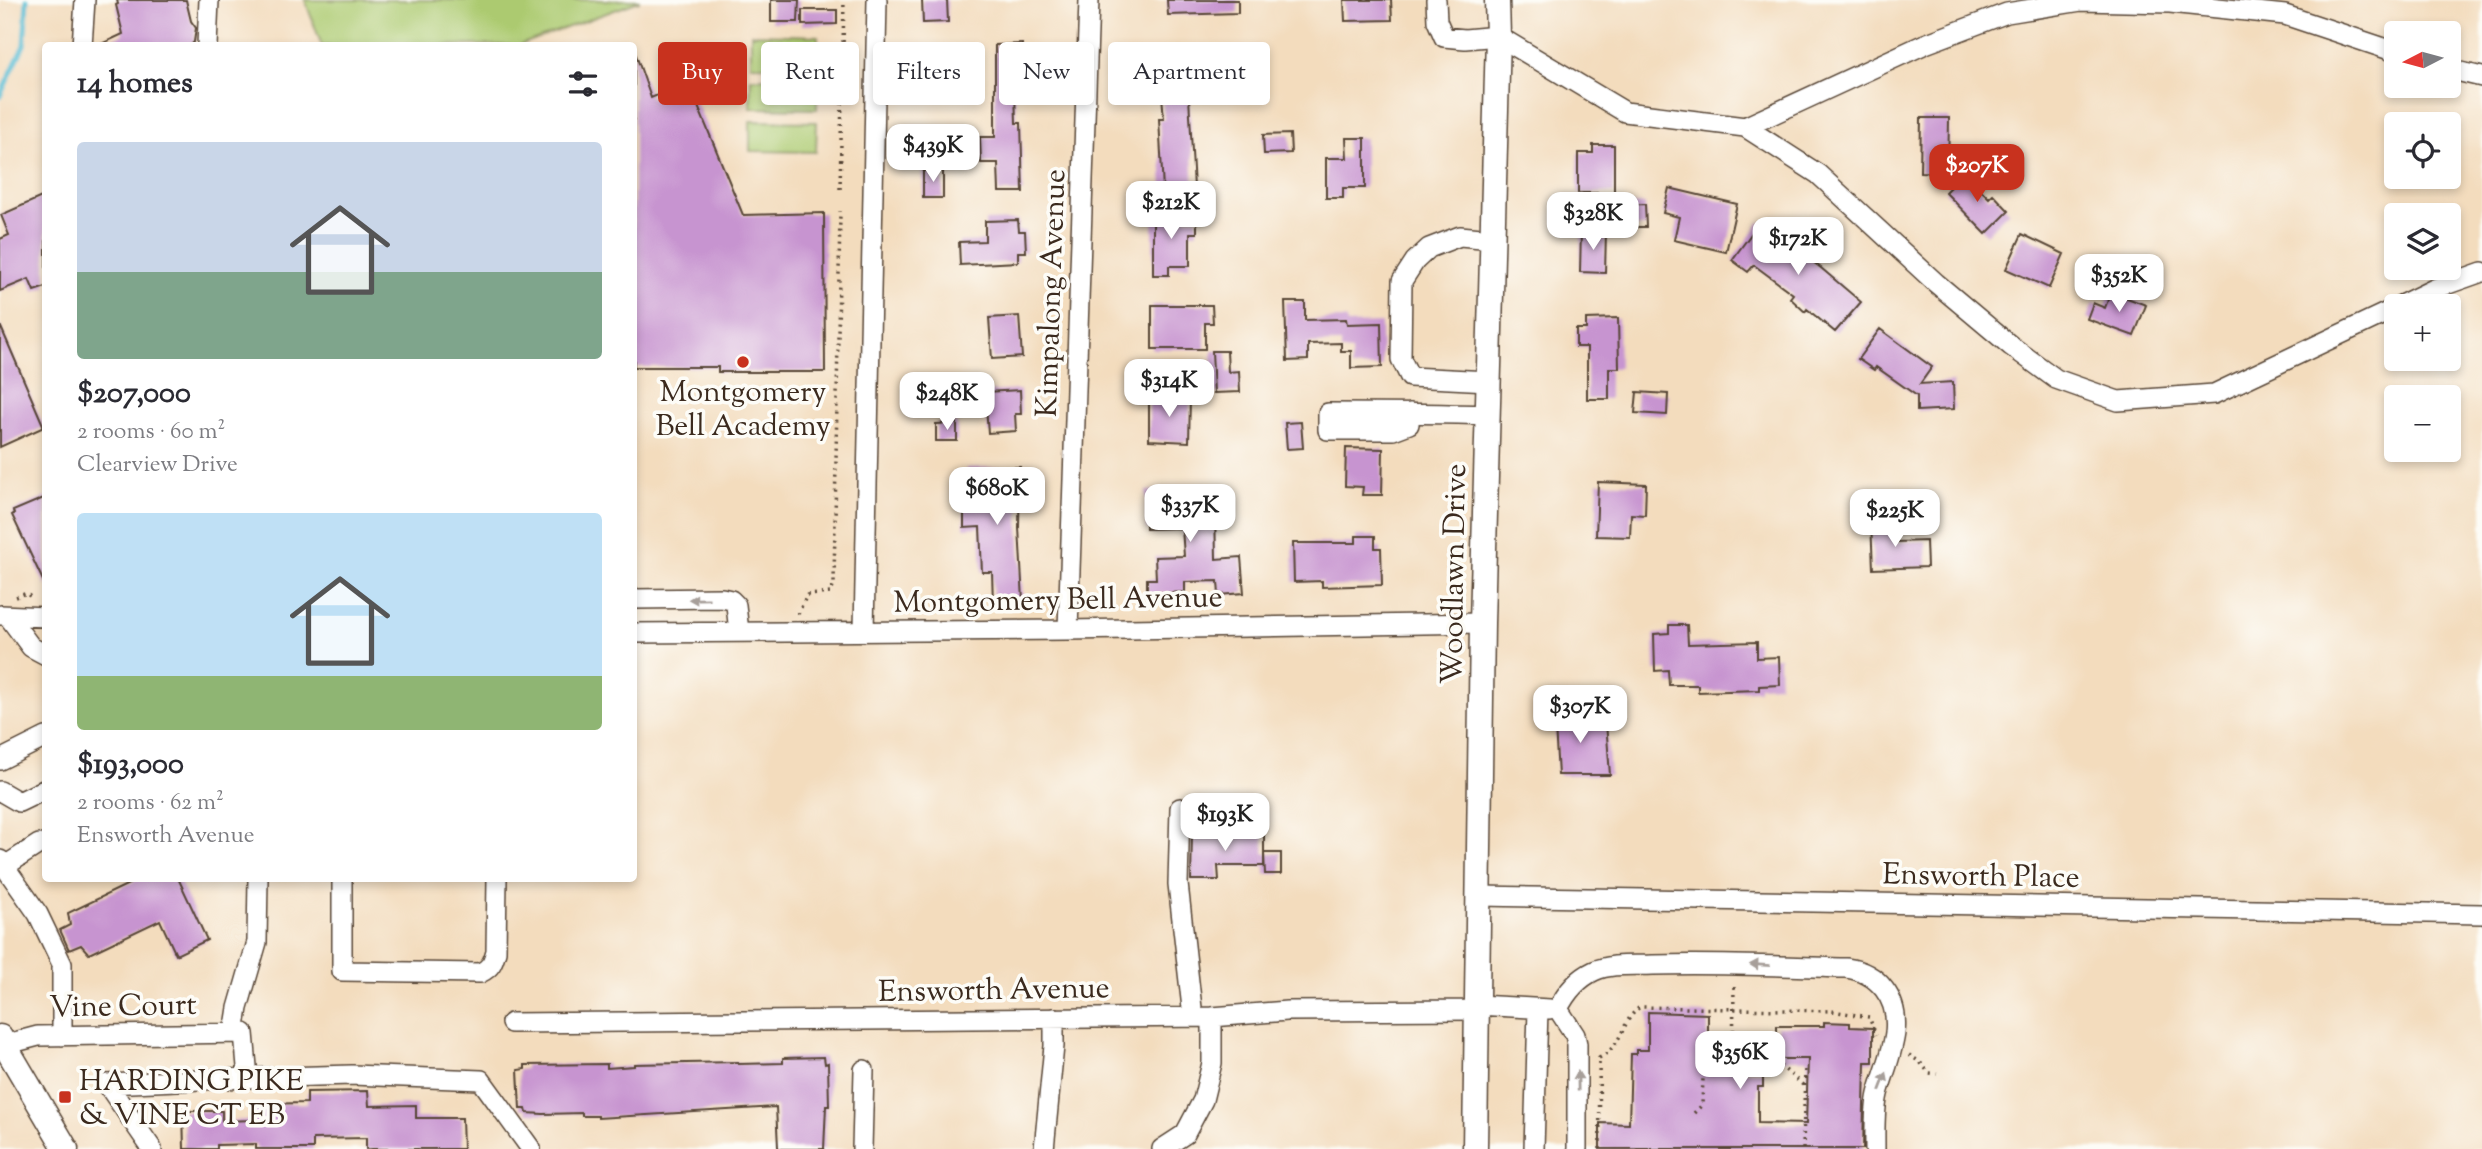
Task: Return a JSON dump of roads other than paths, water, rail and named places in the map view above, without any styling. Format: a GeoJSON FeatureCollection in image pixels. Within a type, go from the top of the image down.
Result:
{"type":"FeatureCollection","features":[{"type":"Feature","properties":{"kind":"main road","name":"Woodlawn Drive"},"geometry":{"type":"LineString","coordinates":[[1475,1149],[1482,622],[1497,0]]}},
{"type":"Feature","properties":{"kind":"main road"},"geometry":{"type":"LineString","coordinates":[[1,1045],[66,1149]]}},
{"type":"Feature","properties":{"kind":"street"},"geometry":{"type":"LineString","coordinates":[[82,42],[85,0]]}},
{"type":"Feature","properties":{"kind":"street"},"geometry":{"type":"LineString","coordinates":[[207,42],[209,0]]}},
{"type":"Feature","properties":{"kind":"street"},"geometry":{"type":"LineString","coordinates":[[864,630],[877,0]]}},
{"type":"Feature","properties":{"kind":"street","name":"Kimpalong Avenue"},"geometry":{"type":"LineString","coordinates":[[1068,630],[1089,0]]}},
{"type":"Feature","properties":{"kind":"street"},"geometry":{"type":"LineString","coordinates":[[1436,0],[1437,21],[1444,37],[1465,39],[1498,36],[1625,112],[1745,127],[1818,174],[1936,283],[2011,346],[2056,379],[2118,401],[2214,394],[2384,313]]}},
{"type":"Feature","properties":{"kind":"street"},"geometry":{"type":"LineString","coordinates":[[1745,127],[1937,39],[2007,13],[2081,1],[2170,3],[2285,15],[2384,48]]}},
{"type":"Feature","properties":{"kind":"street"},"geometry":{"type":"LineString","coordinates":[[2461,72],[2482,78]]}},
{"type":"Feature","properties":{"kind":"street"},"geometry":{"type":"LineString","coordinates":[[1489,381],[1410,377],[1401,359],[1401,314],[1402,281],[1415,261],[1429,248],[1460,236],[1493,239]]}},
{"type":"Feature","properties":{"kind":"street"},"geometry":{"type":"LineString","coordinates":[[2424,294],[2482,272]]}},
{"type":"Feature","properties":{"kind":"street"},"geometry":{"type":"LineString","coordinates":[[1410,413],[1488,415]]}},
{"type":"Feature","properties":{"kind":"street"},"geometry":{"type":"LineString","coordinates":[[637,599],[731,600],[736,605],[739,632]]}},
{"type":"Feature","properties":{"kind":"street"},"geometry":{"type":"LineString","coordinates":[[4,616],[42,617]]}},
{"type":"Feature","properties":{"kind":"street"},"geometry":{"type":"LineString","coordinates":[[4,616],[31,648],[42,653]]}},
{"type":"Feature","properties":{"kind":"street","name":"Montgomery Bell Avenue"},"geometry":{"type":"LineString","coordinates":[[637,633],[1068,630],[1482,622]]}},
{"type":"Feature","properties":{"kind":"street"},"geometry":{"type":"LineString","coordinates":[[0,760],[42,739]]}},
{"type":"Feature","properties":{"kind":"street"},"geometry":{"type":"LineString","coordinates":[[0,791],[19,802],[42,791]]}},
{"type":"Feature","properties":{"kind":"street"},"geometry":{"type":"LineString","coordinates":[[1162,1149],[1185,1134],[1203,1100],[1212,1063],[1178,884],[1180,808]]}},
{"type":"Feature","properties":{"kind":"street"},"geometry":{"type":"LineString","coordinates":[[39,845],[2,863],[38,914],[62,964],[62,1036]]}},
{"type":"Feature","properties":{"kind":"street"},"geometry":{"type":"LineString","coordinates":[[248,1078],[239,1033],[238,1008],[257,942],[258,882]]}},
{"type":"Feature","properties":{"kind":"street"},"geometry":{"type":"LineString","coordinates":[[342,882],[342,971],[480,973],[489,969],[496,951],[497,882]]}},
{"type":"Feature","properties":{"kind":"street","name":"Ensworth Place"},"geometry":{"type":"LineString","coordinates":[[1480,896],[2482,914]]}},
{"type":"Feature","properties":{"kind":"street"},"geometry":{"type":"LineString","coordinates":[[1577,1149],[1577,1044],[1575,1035],[1558,1009],[1563,999],[1577,982],[1595,971],[1616,966],[1721,963],[1841,968],[1862,972],[1876,980],[1887,993],[1895,1014],[1893,1048],[1877,1101],[1875,1149]]}},
{"type":"Feature","properties":{"kind":"street","name":"Ensworth Avenue"},"geometry":{"type":"LineString","coordinates":[[511,1023],[1203,1017],[1287,1011],[1477,1007],[1558,1009]]}},
{"type":"Feature","properties":{"kind":"street"},"geometry":{"type":"LineString","coordinates":[[1534,1149],[1538,1009]]}},
{"type":"Feature","properties":{"kind":"street"},"geometry":{"type":"LineString","coordinates":[[1044,1149],[1055,1046],[1054,1018]]}},
{"type":"Feature","properties":{"kind":"street","name":"Vine Court"},"geometry":{"type":"LineString","coordinates":[[1,1045],[38,1036],[239,1033]]}},
{"type":"Feature","properties":{"kind":"street"},"geometry":{"type":"LineString","coordinates":[[862,1149],[864,1070]]}},
{"type":"Feature","properties":{"kind":"street"},"geometry":{"type":"LineString","coordinates":[[152,1149],[107,1084],[352,1075],[481,1080],[531,1149]]}},
{"type":"Feature","properties":{"kind":"waterway"},"geometry":{"type":"LineString","coordinates":[[0,96],[24,45],[27,0]]}},
{"type":"Feature","properties":{"kind":"place","name":"Montgomery Bell Academy"},"geometry":{"type":"Point","coordinates":[743,362]}},
{"type":"Feature","properties":{"kind":"place","name":"HARDING PIKE & VINE CT EB"},"geometry":{"type":"Point","coordinates":[65,1097]}}]}
